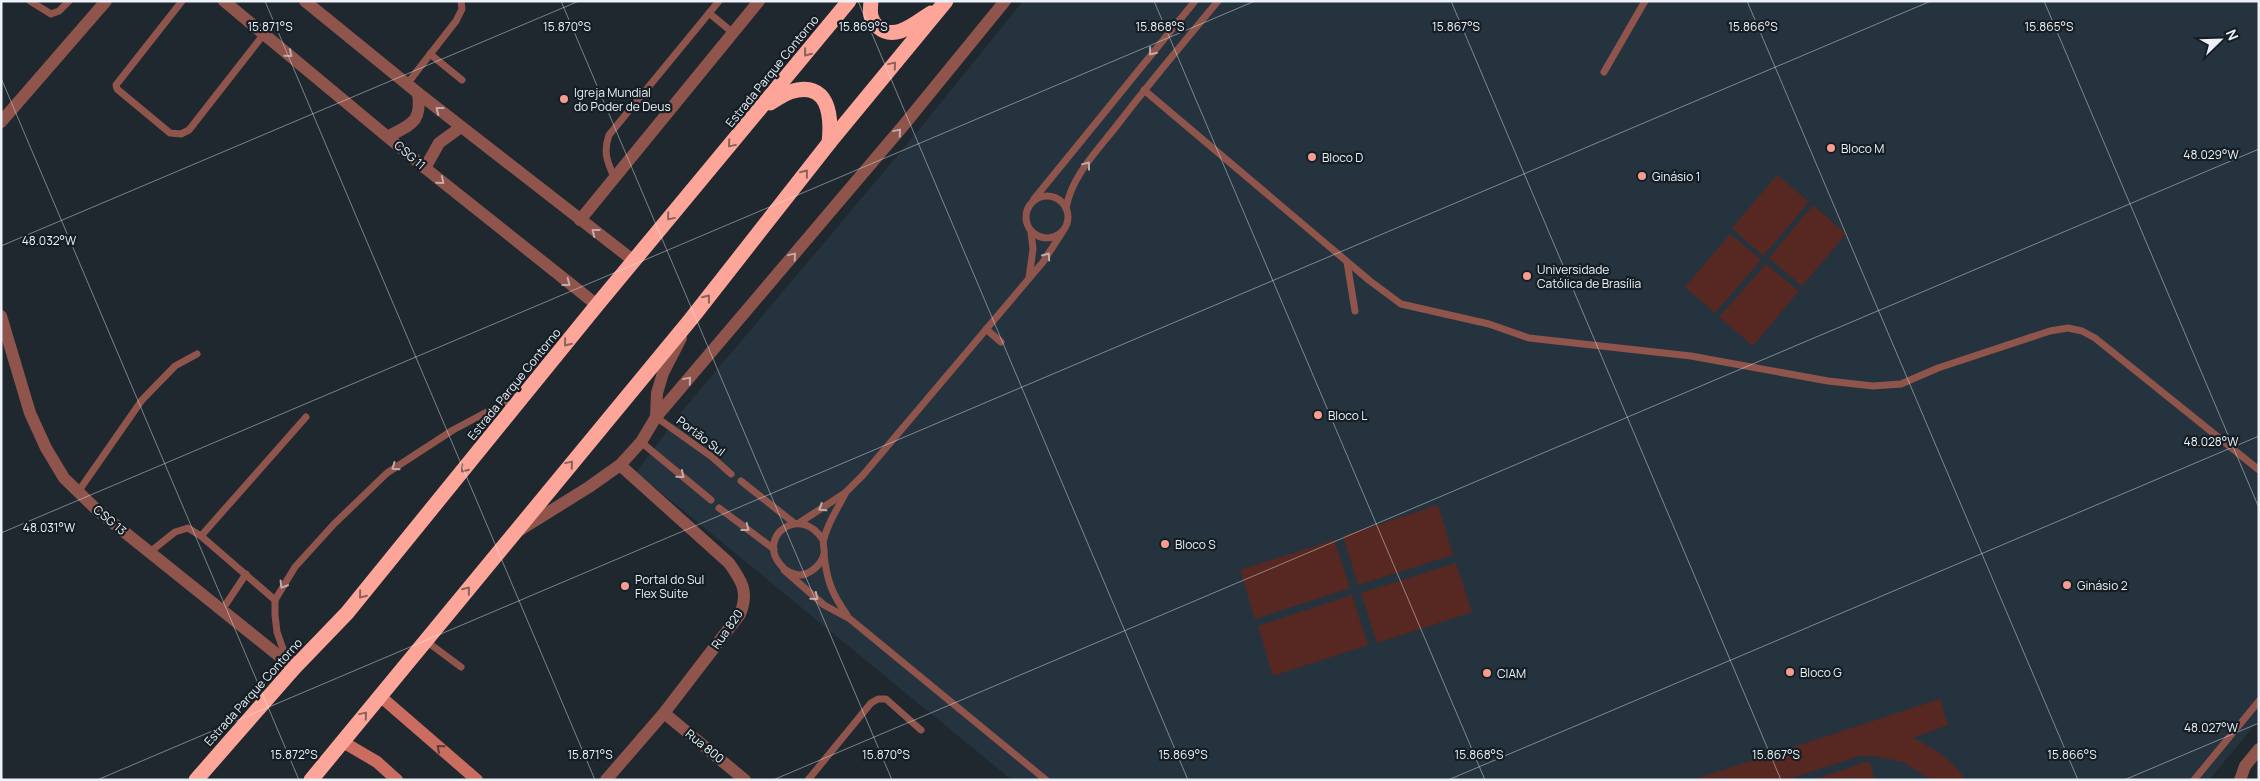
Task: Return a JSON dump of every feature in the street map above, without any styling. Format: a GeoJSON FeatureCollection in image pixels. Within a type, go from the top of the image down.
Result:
{"type":"FeatureCollection","features":[{"type":"Feature","properties":{"kind":"highway","name":"Estrada Parque Contorno"},"geometry":{"type":"LineString","coordinates":[[196,780],[296,666],[347,613],[849,1]]}},
{"type":"Feature","properties":{"kind":"highway"},"geometry":{"type":"LineString","coordinates":[[871,1],[870,15],[875,25],[883,31],[892,34],[908,28],[946,2]]}},
{"type":"Feature","properties":{"kind":"highway"},"geometry":{"type":"LineString","coordinates":[[311,779],[691,319],[829,143],[946,2]]}},
{"type":"Feature","properties":{"kind":"highway"},"geometry":{"type":"LineString","coordinates":[[761,108],[790,92],[806,90],[817,93],[825,100],[830,111],[829,143]]}},
{"type":"Feature","properties":{"kind":"main road"},"geometry":{"type":"LineString","coordinates":[[380,696],[476,780]]}},
{"type":"Feature","properties":{"kind":"main road"},"geometry":{"type":"LineString","coordinates":[[342,742],[377,762],[397,780]]}},
{"type":"Feature","properties":{"kind":"street"},"geometry":{"type":"LineString","coordinates":[[1,122],[50,69],[106,1]]}},
{"type":"Feature","properties":{"kind":"street","name":"CSG 11"},"geometry":{"type":"LineString","coordinates":[[224,1],[389,136],[425,168],[597,306]]}},
{"type":"Feature","properties":{"kind":"street"},"geometry":{"type":"LineString","coordinates":[[306,1],[418,94],[634,262]]}},
{"type":"Feature","properties":{"kind":"street"},"geometry":{"type":"LineString","coordinates":[[580,220],[759,1]]}},
{"type":"Feature","properties":{"kind":"street"},"geometry":{"type":"LineString","coordinates":[[511,535],[589,487],[620,465],[641,442],[656,417],[903,126],[1005,1]]}},
{"type":"Feature","properties":{"kind":"street"},"geometry":{"type":"LineString","coordinates":[[389,136],[411,123],[418,116],[420,108],[418,94]]}},
{"type":"Feature","properties":{"kind":"street"},"geometry":{"type":"LineString","coordinates":[[425,168],[439,143],[461,127]]}},
{"type":"Feature","properties":{"kind":"street","name":"CSG 13"},"geometry":{"type":"LineString","coordinates":[[1,316],[30,412],[46,448],[60,470],[78,492],[97,510],[222,610],[296,666]]}},
{"type":"Feature","properties":{"kind":"street"},"geometry":{"type":"LineString","coordinates":[[656,417],[657,393],[663,373],[691,319]]}},
{"type":"Feature","properties":{"kind":"street","name":"Rua 820"},"geometry":{"type":"LineString","coordinates":[[606,780],[664,713],[740,614],[745,595],[744,586],[729,563],[620,465]]}},
{"type":"Feature","properties":{"kind":"street","name":"Rua 800"},"geometry":{"type":"LineString","coordinates":[[664,713],[745,780]]}},
{"type":"Feature","properties":{"kind":"street"},"geometry":{"type":"LineString","coordinates":[[2240,780],[2245,766],[2259,749]]}},
{"type":"Feature","properties":{"kind":"lane"},"geometry":{"type":"LineString","coordinates":[[30,1],[51,14],[59,11],[69,1]]}},
{"type":"Feature","properties":{"kind":"lane"},"geometry":{"type":"LineString","coordinates":[[182,1],[116,85],[117,89],[170,133],[180,134],[189,130],[264,34]]}},
{"type":"Feature","properties":{"kind":"lane"},"geometry":{"type":"LineString","coordinates":[[407,84],[456,20],[462,9],[461,1]]}},
{"type":"Feature","properties":{"kind":"lane"},"geometry":{"type":"LineString","coordinates":[[614,177],[606,158],[605,146],[609,135],[719,1]]}},
{"type":"Feature","properties":{"kind":"lane"},"geometry":{"type":"LineString","coordinates":[[1029,278],[1033,249],[1031,232],[1025,221],[1026,209],[1194,1]]}},
{"type":"Feature","properties":{"kind":"lane"},"geometry":{"type":"LineString","coordinates":[[1046,780],[850,619],[824,604],[784,570],[776,560],[775,540],[779,532],[786,526],[797,523],[845,493],[863,475],[1043,262],[1068,220],[1066,208],[1069,193],[1074,182],[1144,90],[1218,1]]}},
{"type":"Feature","properties":{"kind":"lane"},"geometry":{"type":"LineString","coordinates":[[1604,72],[1645,1]]}},
{"type":"Feature","properties":{"kind":"lane"},"geometry":{"type":"LineString","coordinates":[[709,13],[732,32]]}},
{"type":"Feature","properties":{"kind":"lane"},"geometry":{"type":"LineString","coordinates":[[430,54],[462,80]]}},
{"type":"Feature","properties":{"kind":"lane"},"geometry":{"type":"LineString","coordinates":[[1144,90],[1347,262],[1401,304],[1489,324],[1529,338],[1691,356],[1828,381],[1873,386],[1901,384],[1938,368],[2050,331],[2068,328],[2082,331],[2095,338],[2259,470]]}},
{"type":"Feature","properties":{"kind":"lane"},"geometry":{"type":"LineString","coordinates":[[1034,199],[1046,195],[1058,198],[1066,208]]}},
{"type":"Feature","properties":{"kind":"lane"},"geometry":{"type":"LineString","coordinates":[[1031,232],[1042,238],[1053,238],[1063,231]]}},
{"type":"Feature","properties":{"kind":"lane"},"geometry":{"type":"LineString","coordinates":[[1347,262],[1355,311]]}},
{"type":"Feature","properties":{"kind":"lane"},"geometry":{"type":"LineString","coordinates":[[986,329],[1001,342]]}},
{"type":"Feature","properties":{"kind":"lane"},"geometry":{"type":"LineString","coordinates":[[78,492],[142,400],[175,366],[197,354]]}},
{"type":"Feature","properties":{"kind":"lane"},"geometry":{"type":"LineString","coordinates":[[296,666],[283,649],[277,632],[275,600],[295,567],[334,524],[387,473],[453,430],[528,390]]}},
{"type":"Feature","properties":{"kind":"lane"},"geometry":{"type":"LineString","coordinates":[[201,536],[306,417]]}},
{"type":"Feature","properties":{"kind":"lane","name":"Portão Sul"},"geometry":{"type":"LineString","coordinates":[[656,417],[712,457],[731,474]]}},
{"type":"Feature","properties":{"kind":"lane"},"geometry":{"type":"LineString","coordinates":[[641,442],[711,500]]}},
{"type":"Feature","properties":{"kind":"lane"},"geometry":{"type":"LineString","coordinates":[[741,481],[797,523],[809,525],[818,531],[823,540],[827,576],[832,592],[850,619]]}},
{"type":"Feature","properties":{"kind":"lane"},"geometry":{"type":"LineString","coordinates":[[823,540],[845,493]]}},
{"type":"Feature","properties":{"kind":"lane"},"geometry":{"type":"LineString","coordinates":[[719,508],[774,549]]}},
{"type":"Feature","properties":{"kind":"lane"},"geometry":{"type":"LineString","coordinates":[[150,552],[174,532],[188,528],[201,536],[275,600]]}},
{"type":"Feature","properties":{"kind":"lane"},"geometry":{"type":"LineString","coordinates":[[784,570],[800,575],[816,569],[824,555]]}},
{"type":"Feature","properties":{"kind":"lane"},"geometry":{"type":"LineString","coordinates":[[222,610],[246,574]]}},
{"type":"Feature","properties":{"kind":"lane"},"geometry":{"type":"LineString","coordinates":[[425,641],[461,667]]}},
{"type":"Feature","properties":{"kind":"lane"},"geometry":{"type":"LineString","coordinates":[[808,780],[871,703],[878,699],[886,699],[921,730]]}},
{"type":"Feature","properties":{"kind":"lane"},"geometry":{"type":"LineString","coordinates":[[2194,780],[2259,701]]}},
{"type":"Feature","properties":{"kind":"shaded area","name":"Universidade Católica de Brasília"},"geometry":{"type":"Polygon","coordinates":[[[1023,1],[2259,1],[2259,720],[2209,780],[1012,780],[636,472],[683,410],[909,142],[1023,1]]]}},
{"type":"Feature","properties":{"kind":"shaded area"},"geometry":{"type":"Polygon","coordinates":[[[1777,175],[1809,202],[1763,256],[1732,228],[1777,175]]]}},
{"type":"Feature","properties":{"kind":"shaded area"},"geometry":{"type":"Polygon","coordinates":[[[1813,205],[1846,234],[1802,286],[1769,258],[1813,205]]]}},
{"type":"Feature","properties":{"kind":"shaded area"},"geometry":{"type":"Polygon","coordinates":[[[1730,234],[1761,260],[1715,313],[1685,287],[1730,234]]]}},
{"type":"Feature","properties":{"kind":"shaded area"},"geometry":{"type":"Polygon","coordinates":[[[1766,264],[1799,291],[1753,346],[1719,317],[1766,264]]]}},
{"type":"Feature","properties":{"kind":"shaded area"},"geometry":{"type":"Polygon","coordinates":[[[1438,505],[1453,555],[1358,585],[1343,536],[1438,505]]]}},
{"type":"Feature","properties":{"kind":"shaded area"},"geometry":{"type":"Polygon","coordinates":[[[1334,540],[1350,588],[1255,619],[1240,570],[1334,540]]]}},
{"type":"Feature","properties":{"kind":"shaded area"},"geometry":{"type":"Polygon","coordinates":[[[1456,563],[1472,612],[1377,643],[1361,593],[1456,563]]]}},
{"type":"Feature","properties":{"kind":"shaded area"},"geometry":{"type":"Polygon","coordinates":[[[1352,595],[1368,645],[1273,676],[1258,626],[1352,595]]]}},
{"type":"Feature","properties":{"kind":"shaded area"},"geometry":{"type":"Polygon","coordinates":[[[1940,699],[1948,725],[1913,738],[1942,755],[1955,766],[1966,780],[1931,780],[1903,762],[1874,756],[1859,756],[1786,780],[1692,780],[1940,699]]]}},
{"type":"Feature","properties":{"kind":"shaded area"},"geometry":{"type":"Polygon","coordinates":[[[1869,761],[1875,780],[1813,780],[1869,761]]]}},
{"type":"Feature","properties":{"kind":"place","name":"Igreja Mundial do Poder de Deus"},"geometry":{"type":"Point","coordinates":[564,99]}},
{"type":"Feature","properties":{"kind":"place","name":"Bloco M"},"geometry":{"type":"Point","coordinates":[1831,148]}},
{"type":"Feature","properties":{"kind":"place","name":"Bloco D"},"geometry":{"type":"Point","coordinates":[1312,157]}},
{"type":"Feature","properties":{"kind":"place","name":"Ginásio 1"},"geometry":{"type":"Point","coordinates":[1642,176]}},
{"type":"Feature","properties":{"kind":"place","name":"Universidade Católica de Brasília"},"geometry":{"type":"Point","coordinates":[1527,276]}},
{"type":"Feature","properties":{"kind":"place","name":"Bloco L"},"geometry":{"type":"Point","coordinates":[1318,415]}},
{"type":"Feature","properties":{"kind":"place","name":"Bloco S"},"geometry":{"type":"Point","coordinates":[1165,544]}},
{"type":"Feature","properties":{"kind":"place","name":"Ginásio 2"},"geometry":{"type":"Point","coordinates":[2067,585]}},
{"type":"Feature","properties":{"kind":"place","name":"Portal do Sul Flex Suite"},"geometry":{"type":"Point","coordinates":[625,586]}},
{"type":"Feature","properties":{"kind":"place","name":"Bloco G"},"geometry":{"type":"Point","coordinates":[1790,672]}},
{"type":"Feature","properties":{"kind":"place","name":"CIAM"},"geometry":{"type":"Point","coordinates":[1487,673]}}]}
